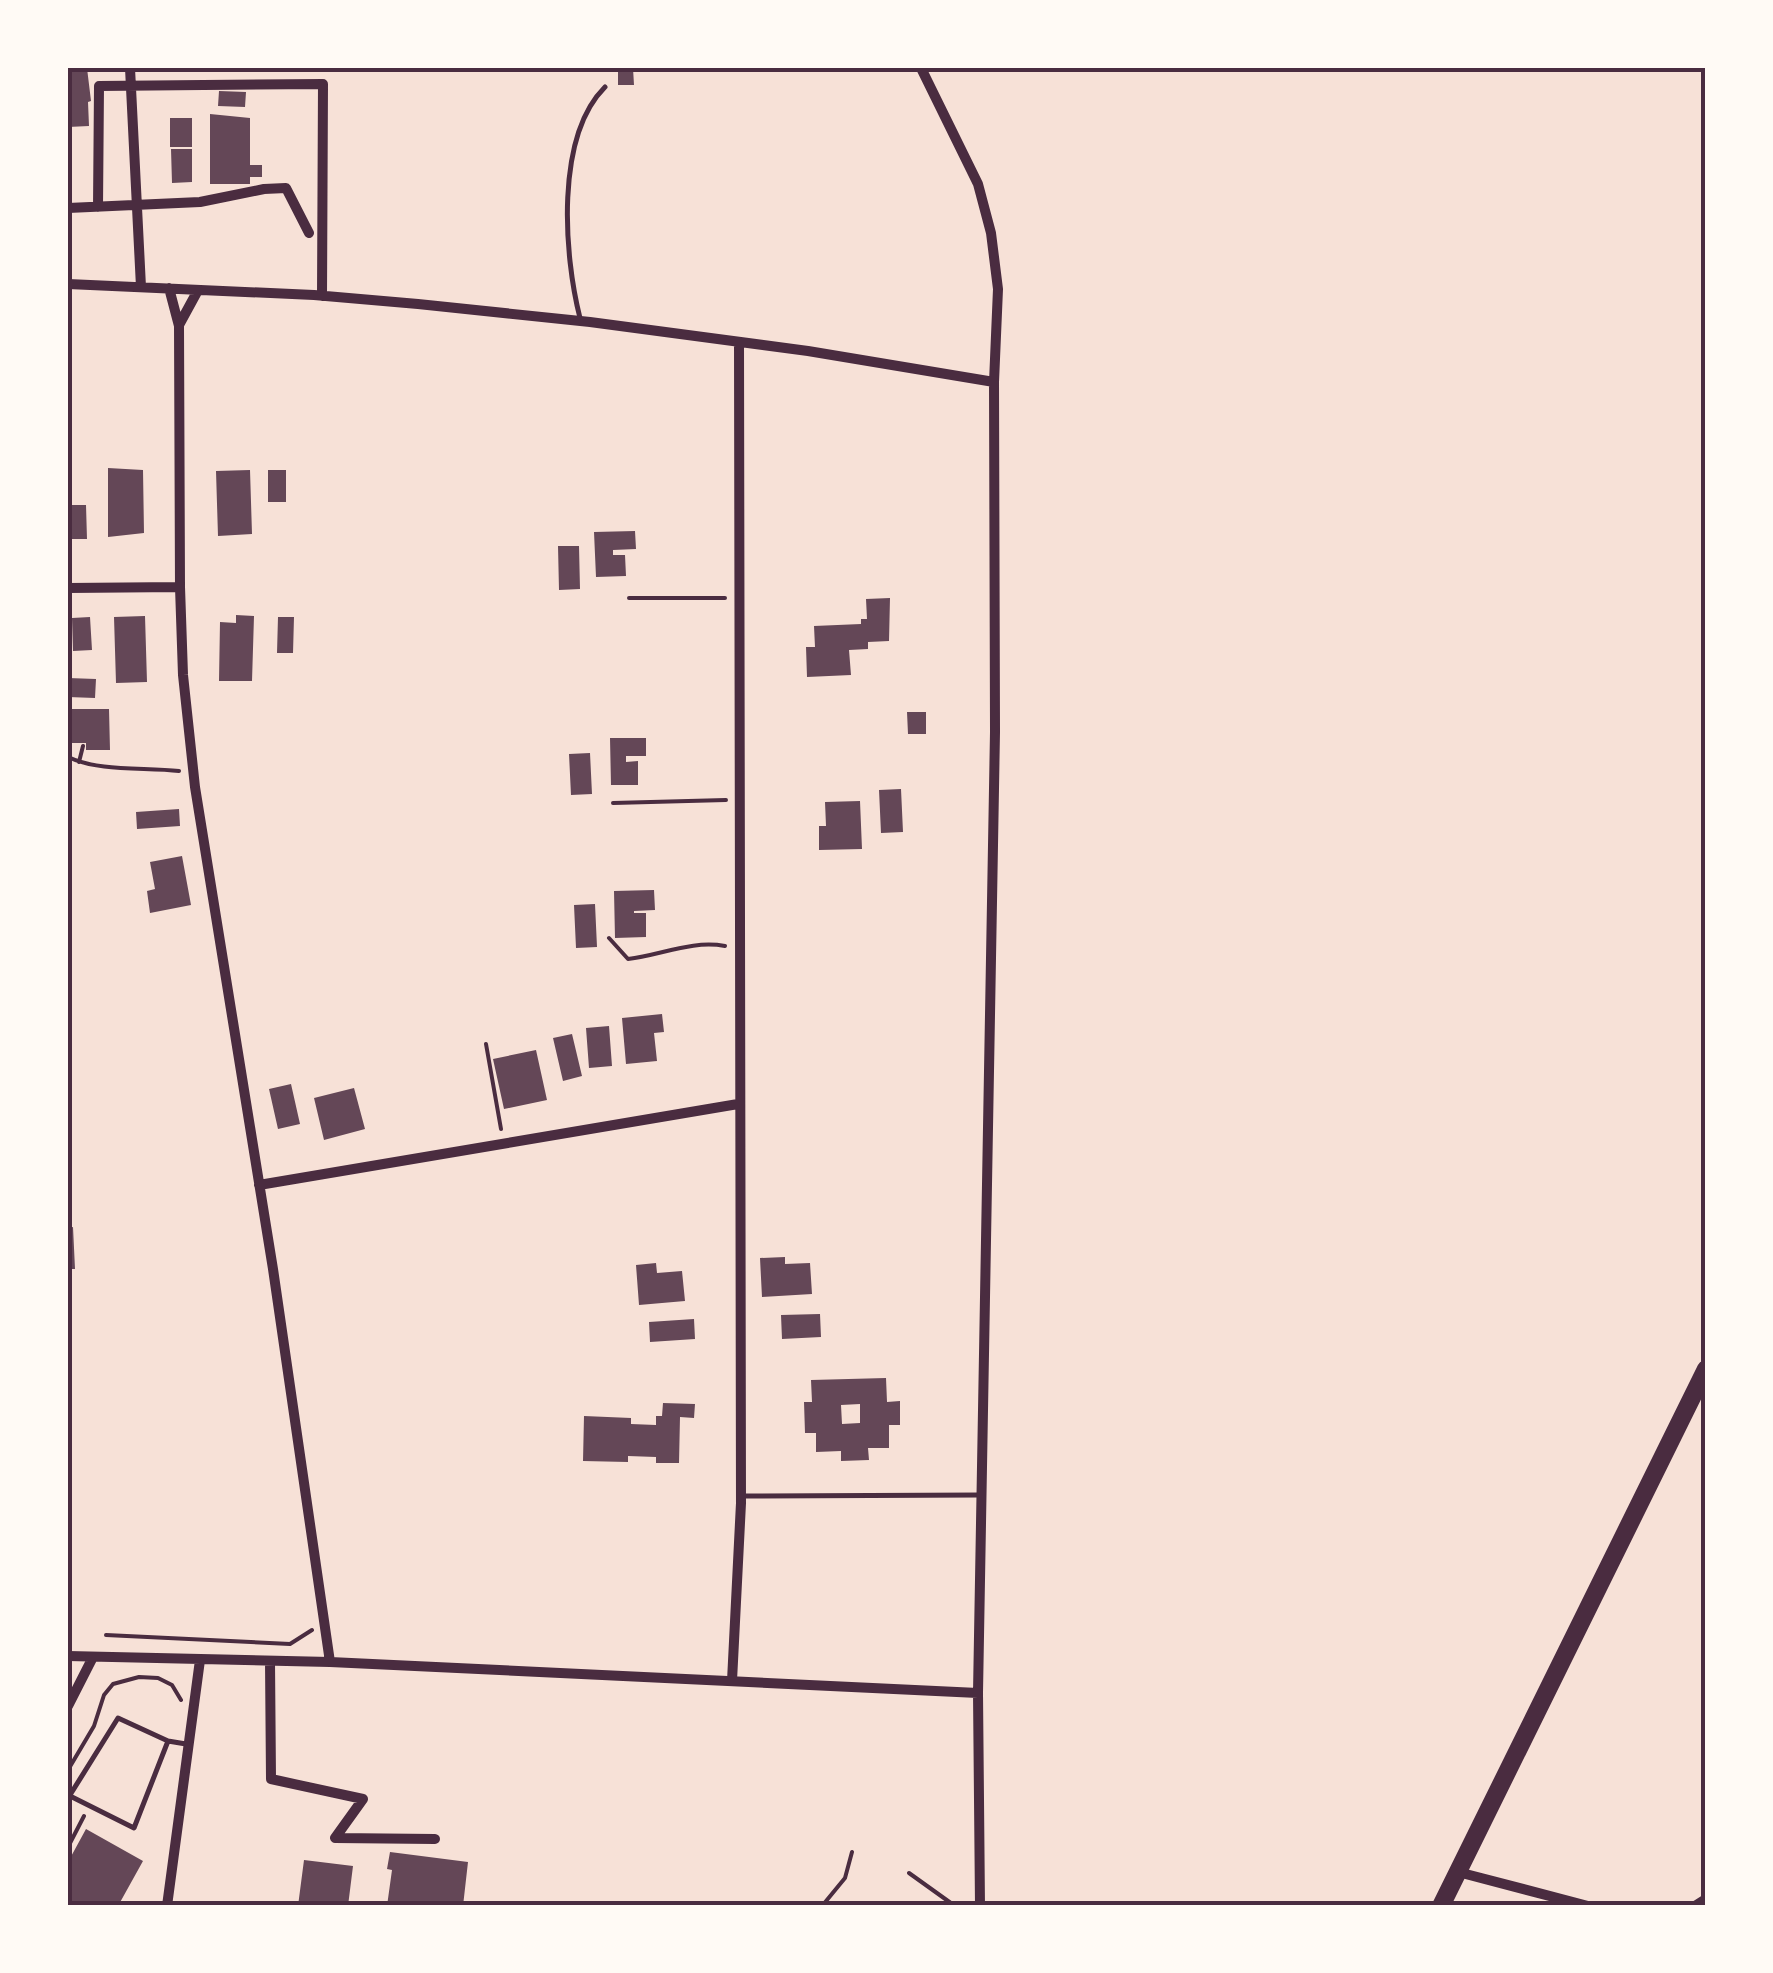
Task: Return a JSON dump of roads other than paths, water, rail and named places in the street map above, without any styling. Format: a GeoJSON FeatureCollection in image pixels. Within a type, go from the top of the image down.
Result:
{"type":"FeatureCollection","features":[{"type":"Feature","properties":{"kind":"highway"},"geometry":{"type":"LineString","coordinates":[[1442,1906],[1706,1370]]}},
{"type":"Feature","properties":{"kind":"street"},"geometry":{"type":"LineString","coordinates":[[130,68],[141,287]]}},
{"type":"Feature","properties":{"kind":"street"},"geometry":{"type":"LineString","coordinates":[[922,68],[978,184],[991,233],[998,289],[994,382],[995,732],[978,1693],[980,1906]]}},
{"type":"Feature","properties":{"kind":"street"},"geometry":{"type":"LineString","coordinates":[[98,207],[99,86],[323,84],[322,296]]}},
{"type":"Feature","properties":{"kind":"street"},"geometry":{"type":"LineString","coordinates":[[68,208],[200,202],[264,188],[286,188],[309,233]]}},
{"type":"Feature","properties":{"kind":"street"},"geometry":{"type":"LineString","coordinates":[[68,284],[322,296],[580,321],[994,382]]}},
{"type":"Feature","properties":{"kind":"street"},"geometry":{"type":"LineString","coordinates":[[168,288],[179,326],[180,587],[183,675],[193,772],[260,1185],[330,1662]]}},
{"type":"Feature","properties":{"kind":"street"},"geometry":{"type":"LineString","coordinates":[[179,326],[197,292]]}},
{"type":"Feature","properties":{"kind":"street"},"geometry":{"type":"LineString","coordinates":[[732,1681],[741,1496],[739,342]]}},
{"type":"Feature","properties":{"kind":"street"},"geometry":{"type":"LineString","coordinates":[[68,588],[180,587]]}},
{"type":"Feature","properties":{"kind":"street"},"geometry":{"type":"LineString","coordinates":[[260,1185],[738,1104]]}},
{"type":"Feature","properties":{"kind":"street"},"geometry":{"type":"LineString","coordinates":[[68,1656],[330,1662],[978,1693]]}},
{"type":"Feature","properties":{"kind":"street"},"geometry":{"type":"LineString","coordinates":[[68,1706],[92,1656]]}},
{"type":"Feature","properties":{"kind":"street"},"geometry":{"type":"LineString","coordinates":[[166,1906],[200,1660]]}},
{"type":"Feature","properties":{"kind":"street"},"geometry":{"type":"LineString","coordinates":[[270,1662],[272,1779],[363,1799],[336,1838],[435,1838]]}},
{"type":"Feature","properties":{"kind":"street"},"geometry":{"type":"LineString","coordinates":[[1458,1872],[1588,1906]]}},
{"type":"Feature","properties":{"kind":"street"},"geometry":{"type":"LineString","coordinates":[[1694,1906],[1706,1900]]}},
{"type":"Feature","properties":{"kind":"lane"},"geometry":{"type":"LineString","coordinates":[[580,321],[566,242],[571,179],[579,122],[605,87]]}},
{"type":"Feature","properties":{"kind":"lane"},"geometry":{"type":"LineString","coordinates":[[741,1496],[982,1495]]}},
{"type":"Feature","properties":{"kind":"lane"},"geometry":{"type":"LineString","coordinates":[[168,1741],[134,1828],[68,1796],[118,1718],[168,1741],[189,1745]]}}]}
